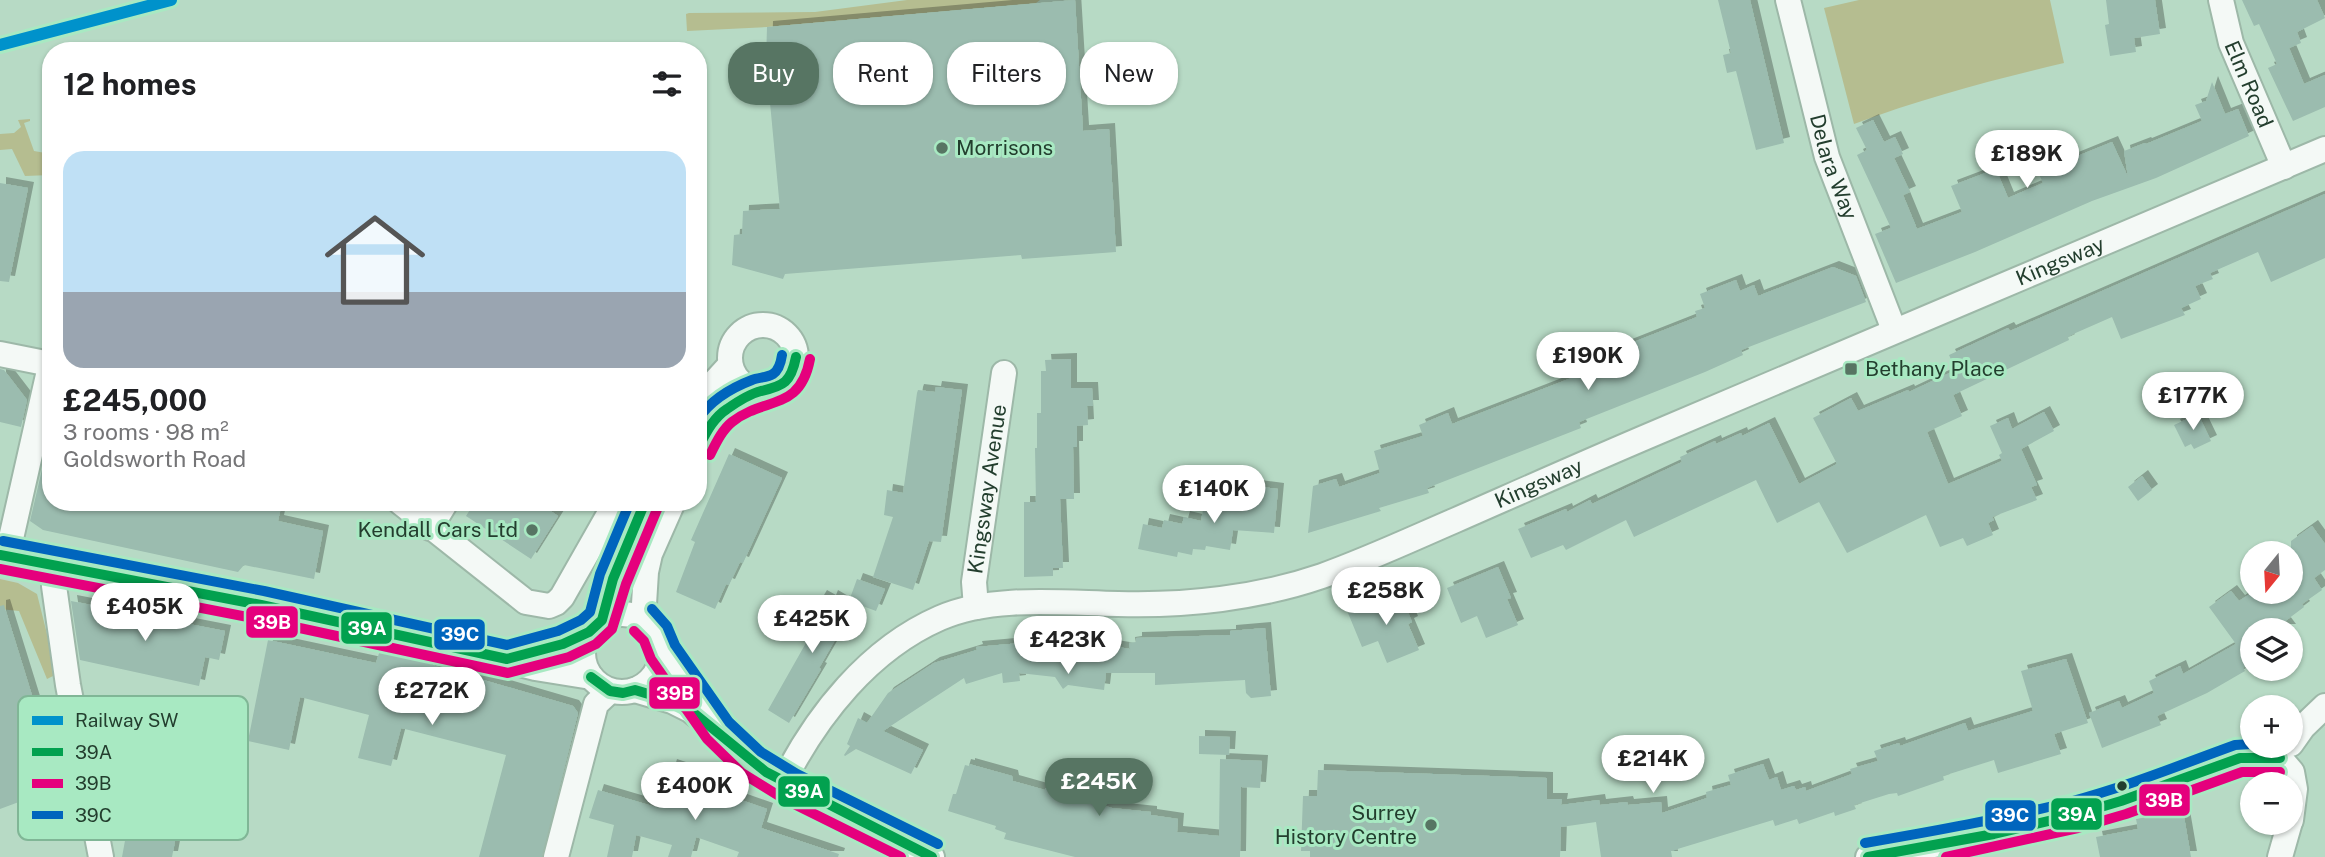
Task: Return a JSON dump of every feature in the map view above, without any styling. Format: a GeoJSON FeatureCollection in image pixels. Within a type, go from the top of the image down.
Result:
{"type":"FeatureCollection","features":[{"type":"Feature","properties":{"kind":"street","name":"Delara Way"},"geometry":{"type":"LineString","coordinates":[[1788,0],[1827,157],[1894,330]]}},
{"type":"Feature","properties":{"kind":"street","name":"Elm Road"},"geometry":{"type":"LineString","coordinates":[[2221,0],[2223,18],[2235,53],[2284,167]]}},
{"type":"Feature","properties":{"kind":"street","name":"Kingsway"},"geometry":{"type":"LineString","coordinates":[[783,782],[796,756],[832,703],[867,667],[924,625],[953,612],[976,607],[1033,603],[1182,602],[1241,595],[1308,580],[1412,539],[1894,330],[2325,149]]}},
{"type":"Feature","properties":{"kind":"street"},"geometry":{"type":"LineString","coordinates":[[707,430],[717,417],[759,391],[778,388],[787,381],[794,369],[796,357],[793,345],[787,335],[768,326],[748,328],[735,340],[730,353],[730,365],[736,377],[744,385],[759,391]]}},
{"type":"Feature","properties":{"kind":"street"},"geometry":{"type":"LineString","coordinates":[[0,354],[42,362]]}},
{"type":"Feature","properties":{"kind":"street"},"geometry":{"type":"LineString","coordinates":[[707,390],[730,365]]}},
{"type":"Feature","properties":{"kind":"street","name":"Kingsway Avenue"},"geometry":{"type":"LineString","coordinates":[[976,607],[974,582],[1004,373]]}},
{"type":"Feature","properties":{"kind":"street"},"geometry":{"type":"LineString","coordinates":[[42,396],[4,555],[261,605],[507,659],[600,684],[622,693],[647,684],[655,675],[662,651]]}},
{"type":"Feature","properties":{"kind":"street"},"geometry":{"type":"LineString","coordinates":[[411,511],[526,602],[549,606],[562,597],[611,511]]}},
{"type":"Feature","properties":{"kind":"street"},"geometry":{"type":"LineString","coordinates":[[430,528],[440,511]]}},
{"type":"Feature","properties":{"kind":"street"},"geometry":{"type":"LineString","coordinates":[[556,857],[600,684],[583,657],[584,644],[595,626],[641,511]]}},
{"type":"Feature","properties":{"kind":"street"},"geometry":{"type":"LineString","coordinates":[[643,620],[650,554],[669,511]]}},
{"type":"Feature","properties":{"kind":"street"},"geometry":{"type":"LineString","coordinates":[[55,565],[54,586],[70,696]]}},
{"type":"Feature","properties":{"kind":"street"},"geometry":{"type":"LineString","coordinates":[[507,659],[552,648],[620,614],[632,615],[653,628],[662,651],[718,731]]}},
{"type":"Feature","properties":{"kind":"street"},"geometry":{"type":"LineString","coordinates":[[635,690],[672,701],[690,710],[718,731],[752,763],[783,782],[932,857]]}},
{"type":"Feature","properties":{"kind":"street"},"geometry":{"type":"LineString","coordinates":[[2303,727],[2325,706]]}},
{"type":"Feature","properties":{"kind":"street"},"geometry":{"type":"LineString","coordinates":[[1868,857],[1956,850],[2121,802],[2240,758]]}},
{"type":"Feature","properties":{"kind":"street"},"geometry":{"type":"LineString","coordinates":[[2280,857],[2286,835]]}},
{"type":"Feature","properties":{"kind":"green space"},"geometry":{"type":"Polygon","coordinates":[[[907,0],[1040,0],[1036,3],[767,27],[687,31],[686,14],[689,13],[815,12],[907,0]]]}},
{"type":"Feature","properties":{"kind":"green space"},"geometry":{"type":"Polygon","coordinates":[[[1859,0],[2050,0],[2064,63],[1958,90],[1854,124],[1824,8],[1859,0]]]}},
{"type":"Feature","properties":{"kind":"green space"},"geometry":{"type":"Polygon","coordinates":[[[30,119],[24,123],[34,151],[42,152],[42,175],[25,176],[12,149],[0,150],[0,134],[14,133],[21,127],[18,120],[30,119]]]}},
{"type":"Feature","properties":{"kind":"green space"},"geometry":{"type":"Polygon","coordinates":[[[0,579],[18,583],[37,594],[57,674],[47,679],[19,611],[0,609],[0,579]]]}},
{"type":"Feature","properties":{"kind":"building","name":"Morrisons"},"geometry":{"type":"Polygon","coordinates":[[[1075,0],[1083,131],[1109,129],[1116,252],[1022,259],[1021,255],[785,274],[783,279],[732,265],[734,235],[742,234],[743,211],[780,209],[770,105],[819,105],[819,42],[767,42],[767,27],[1075,0]]]}},
{"type":"Feature","properties":{"kind":"building"},"geometry":{"type":"Polygon","coordinates":[[[1718,0],[1750,0],[1784,143],[1756,150],[1736,71],[1727,73],[1723,55],[1731,53],[1718,0]]]}},
{"type":"Feature","properties":{"kind":"building"},"geometry":{"type":"Polygon","coordinates":[[[2106,0],[2155,0],[2160,34],[2134,38],[2136,52],[2110,56],[2105,25],[2109,24],[2106,0]]]}},
{"type":"Feature","properties":{"kind":"building"},"geometry":{"type":"Polygon","coordinates":[[[2242,0],[2317,0],[2325,18],[2297,32],[2301,43],[2289,48],[2304,84],[2325,75],[2325,107],[2293,121],[2268,68],[2277,64],[2259,24],[2254,26],[2242,0]]]}},
{"type":"Feature","properties":{"kind":"building"},"geometry":{"type":"Polygon","coordinates":[[[2212,82],[2225,114],[2238,109],[2249,136],[2156,178],[2092,201],[1896,283],[1875,234],[1891,228],[1857,155],[1867,150],[1856,128],[1873,120],[1884,142],[1895,137],[1903,154],[1894,158],[1910,192],[1903,195],[1917,229],[1962,212],[1951,186],[1996,169],[2008,198],[2043,183],[2038,172],[2112,142],[2128,177],[2124,151],[2202,121],[2195,105],[2206,101],[2212,82]]]}},
{"type":"Feature","properties":{"kind":"building"},"geometry":{"type":"Polygon","coordinates":[[[0,183],[28,188],[9,282],[0,281],[0,183]]]}},
{"type":"Feature","properties":{"kind":"building"},"geometry":{"type":"Polygon","coordinates":[[[2325,194],[2325,258],[2271,282],[2258,252],[2210,273],[2213,279],[2195,286],[2201,299],[2181,308],[2185,315],[2121,339],[2112,317],[1953,395],[1962,416],[1927,432],[1948,484],[2002,461],[1999,455],[2002,453],[1990,426],[2008,418],[2012,429],[2044,412],[2054,431],[2021,449],[2037,485],[2031,487],[2037,500],[1992,517],[1994,520],[1988,523],[1993,535],[1967,546],[1963,538],[1940,547],[1926,515],[1847,553],[1819,502],[1777,523],[1756,480],[1634,537],[1626,520],[1566,550],[1563,545],[1531,558],[1518,529],[1566,509],[1567,512],[1590,500],[1592,504],[1682,462],[1680,457],[1715,441],[1716,444],[1741,433],[1742,436],[1769,423],[1799,484],[1837,464],[1813,418],[1851,398],[1858,411],[1908,390],[1909,392],[1956,370],[1949,355],[2325,194]]]}},
{"type":"Feature","properties":{"kind":"building"},"geometry":{"type":"Polygon","coordinates":[[[1833,267],[1856,276],[1866,302],[1741,350],[1743,355],[1705,372],[1579,422],[1581,428],[1427,488],[1429,493],[1308,533],[1313,486],[1336,479],[1339,487],[1380,473],[1374,451],[1423,436],[1419,425],[1448,413],[1452,424],[1592,370],[1588,360],[1697,317],[1695,311],[1705,308],[1700,294],[1736,280],[1740,291],[1754,285],[1758,296],[1833,267]]]}},
{"type":"Feature","properties":{"kind":"building"},"geometry":{"type":"Polygon","coordinates":[[[1071,359],[1071,388],[1092,388],[1093,406],[1087,406],[1088,425],[1077,426],[1077,447],[1073,447],[1074,499],[1060,499],[1063,568],[1053,568],[1053,576],[1024,577],[1024,502],[1036,502],[1035,448],[1037,413],[1041,413],[1041,371],[1046,371],[1045,360],[1071,359]]]}},
{"type":"Feature","properties":{"kind":"building"},"geometry":{"type":"Polygon","coordinates":[[[0,369],[4,370],[27,400],[21,427],[0,422],[0,369]]]}},
{"type":"Feature","properties":{"kind":"building"},"geometry":{"type":"Polygon","coordinates":[[[936,387],[962,390],[941,542],[929,541],[913,590],[873,577],[893,517],[884,515],[887,490],[903,493],[917,393],[918,390],[935,392],[936,387]]]}},
{"type":"Feature","properties":{"kind":"building"},"geometry":{"type":"Polygon","coordinates":[[[2198,414],[2211,441],[2194,449],[2191,444],[2185,447],[2174,425],[2198,414]]]}},
{"type":"Feature","properties":{"kind":"building"},"geometry":{"type":"Polygon","coordinates":[[[729,454],[782,478],[743,563],[740,562],[729,585],[726,584],[715,609],[676,592],[695,542],[691,540],[704,511],[707,511],[707,504],[729,454]]]}},
{"type":"Feature","properties":{"kind":"building"},"geometry":{"type":"Polygon","coordinates":[[[42,469],[42,511],[280,511],[278,521],[323,531],[314,579],[244,565],[238,572],[43,530],[30,521],[42,469]]]}},
{"type":"Feature","properties":{"kind":"building"},"geometry":{"type":"Polygon","coordinates":[[[2142,476],[2152,490],[2138,501],[2128,487],[2142,476]]]}},
{"type":"Feature","properties":{"kind":"building"},"geometry":{"type":"Polygon","coordinates":[[[1247,485],[1278,489],[1274,533],[1233,530],[1230,550],[1206,546],[1205,550],[1193,549],[1192,555],[1178,552],[1177,557],[1138,549],[1143,524],[1162,528],[1164,520],[1182,524],[1184,517],[1201,521],[1203,510],[1222,512],[1224,499],[1241,502],[1241,498],[1246,499],[1247,485]]]}},
{"type":"Feature","properties":{"kind":"building"},"geometry":{"type":"Polygon","coordinates":[[[469,511],[550,511],[558,516],[531,559],[466,516],[469,511]]]}},
{"type":"Feature","properties":{"kind":"building"},"geometry":{"type":"Polygon","coordinates":[[[2312,526],[2325,544],[2325,570],[2314,578],[2322,590],[2303,603],[2303,541],[2291,541],[2312,526]]]}},
{"type":"Feature","properties":{"kind":"building"},"geometry":{"type":"Polygon","coordinates":[[[1498,567],[1511,598],[1507,599],[1518,625],[1486,638],[1477,616],[1461,623],[1447,588],[1498,567]]]}},
{"type":"Feature","properties":{"kind":"building"},"geometry":{"type":"Polygon","coordinates":[[[857,579],[885,589],[876,611],[849,601],[857,579]]]}},
{"type":"Feature","properties":{"kind":"building"},"geometry":{"type":"Polygon","coordinates":[[[1399,591],[1412,622],[1408,624],[1419,650],[1387,663],[1378,641],[1362,647],[1348,613],[1399,591]]]}},
{"type":"Feature","properties":{"kind":"building"},"geometry":{"type":"Polygon","coordinates":[[[2231,591],[2240,604],[2302,604],[2304,607],[2289,618],[2240,618],[2240,674],[2207,693],[2157,716],[2161,725],[2102,748],[2089,713],[2119,701],[2122,708],[2154,693],[2149,681],[2180,666],[2183,674],[2236,644],[2209,607],[2231,591]]]}},
{"type":"Feature","properties":{"kind":"building"},"geometry":{"type":"Polygon","coordinates":[[[821,596],[830,601],[832,596],[856,610],[842,635],[839,633],[789,723],[768,710],[815,627],[806,621],[821,596]]]}},
{"type":"Feature","properties":{"kind":"building"},"geometry":{"type":"Polygon","coordinates":[[[71,601],[225,631],[219,660],[205,657],[199,686],[80,660],[71,601]]]}},
{"type":"Feature","properties":{"kind":"building"},"geometry":{"type":"Polygon","coordinates":[[[4,605],[32,696],[18,696],[18,802],[0,809],[0,606],[4,605]]]}},
{"type":"Feature","properties":{"kind":"building"},"geometry":{"type":"Polygon","coordinates":[[[1265,628],[1271,696],[1251,698],[1246,693],[1245,680],[1155,685],[1155,673],[1106,673],[1104,690],[1068,685],[1063,689],[1055,677],[1019,673],[1020,681],[1003,683],[1002,673],[966,684],[964,678],[883,731],[923,750],[911,774],[856,749],[844,755],[850,746],[847,744],[858,718],[867,723],[888,693],[934,663],[977,650],[976,647],[1044,641],[1092,647],[1093,643],[1130,649],[1129,643],[1136,642],[1136,638],[1230,635],[1230,631],[1265,628]]]}},
{"type":"Feature","properties":{"kind":"building"},"geometry":{"type":"Polygon","coordinates":[[[268,640],[376,663],[380,650],[573,706],[578,713],[542,857],[479,857],[506,755],[401,728],[391,766],[358,758],[369,715],[300,697],[289,750],[248,741],[268,640]]]}},
{"type":"Feature","properties":{"kind":"building"},"geometry":{"type":"Polygon","coordinates":[[[2066,659],[2088,723],[2054,734],[2061,754],[1998,773],[1994,760],[1943,776],[1944,780],[1898,796],[1897,793],[1889,794],[1854,805],[1856,809],[1835,816],[1834,812],[1799,824],[1797,819],[1775,826],[1773,820],[1671,851],[1672,857],[1601,857],[1596,822],[1561,827],[1560,857],[1310,857],[1310,851],[1301,851],[1303,796],[1317,796],[1318,770],[1547,778],[1547,799],[1562,799],[1561,805],[1599,800],[1600,805],[1661,802],[1662,813],[1707,798],[1706,792],[1731,785],[1728,775],[1763,764],[1769,780],[1777,777],[1781,790],[1794,786],[1796,790],[1805,787],[1806,791],[1852,774],[1850,769],[1878,761],[1874,751],[1899,743],[1900,746],[1965,723],[1968,731],[2033,711],[2021,671],[2066,659]]]}},
{"type":"Feature","properties":{"kind":"building"},"geometry":{"type":"Polygon","coordinates":[[[1199,736],[1230,737],[1229,755],[1199,754],[1199,736]]]}},
{"type":"Feature","properties":{"kind":"building"},"geometry":{"type":"Polygon","coordinates":[[[1220,759],[1262,761],[1260,788],[1241,787],[1240,857],[1075,857],[1004,839],[1006,833],[995,829],[996,826],[948,811],[965,765],[969,764],[1012,776],[1013,781],[1112,808],[1151,812],[1151,815],[1178,819],[1177,832],[1219,836],[1220,759]]]}},
{"type":"Feature","properties":{"kind":"building"},"geometry":{"type":"Polygon","coordinates":[[[671,765],[713,779],[710,789],[767,809],[761,828],[839,854],[838,857],[737,857],[739,852],[696,837],[691,857],[668,857],[672,845],[636,835],[632,857],[607,857],[614,825],[589,818],[598,790],[659,808],[671,765]]]}},
{"type":"Feature","properties":{"kind":"building"},"geometry":{"type":"Polygon","coordinates":[[[2183,811],[2191,857],[2100,857],[2096,837],[2138,829],[2136,819],[2183,811]]]}},
{"type":"Feature","properties":{"kind":"building"},"geometry":{"type":"Polygon","coordinates":[[[125,840],[175,841],[172,857],[122,857],[125,840]]]}},
{"type":"Feature","properties":{"kind":"rail line","name":"SW"},"geometry":{"type":"LineString","coordinates":[[0,45],[171,0]]}},
{"type":"Feature","properties":{"kind":"transit line","name":"39C"},"geometry":{"type":"LineString","coordinates":[[707,408],[715,400],[744,383],[773,374],[782,355]]}},
{"type":"Feature","properties":{"kind":"transit line","name":"39A"},"geometry":{"type":"LineString","coordinates":[[707,432],[722,413],[735,404],[757,392],[785,382],[792,372],[796,357]]}},
{"type":"Feature","properties":{"kind":"transit line","name":"39B"},"geometry":{"type":"LineString","coordinates":[[710,455],[722,433],[732,422],[744,414],[780,401],[798,388],[810,359]]}},
{"type":"Feature","properties":{"kind":"transit line","name":"39C"},"geometry":{"type":"LineString","coordinates":[[3,541],[264,591],[507,645],[558,631],[581,620],[590,612],[600,574],[626,511]]}},
{"type":"Feature","properties":{"kind":"transit line","name":"39A"},"geometry":{"type":"LineString","coordinates":[[0,555],[261,605],[507,659],[563,644],[589,632],[602,620],[613,579],[641,511]]}},
{"type":"Feature","properties":{"kind":"transit line","name":"39B"},"geometry":{"type":"LineString","coordinates":[[0,569],[258,619],[508,673],[569,657],[596,644],[612,629],[626,584],[656,511]]}},
{"type":"Feature","properties":{"kind":"transit line","name":"39C"},"geometry":{"type":"LineString","coordinates":[[652,609],[667,626],[675,645],[729,722],[761,752],[797,774],[938,844]]}},
{"type":"Feature","properties":{"kind":"transit line","name":"39B"},"geometry":{"type":"LineString","coordinates":[[634,631],[644,641],[651,659],[707,739],[742,773],[784,799],[901,857]]}},
{"type":"Feature","properties":{"kind":"transit line","name":"39A"},"geometry":{"type":"LineString","coordinates":[[591,677],[610,691],[623,693],[635,690],[672,701],[690,710],[766,772],[932,857]]}},
{"type":"Feature","properties":{"kind":"transit line","name":"39C"},"geometry":{"type":"LineString","coordinates":[[1865,843],[2069,802],[2240,745]]}},
{"type":"Feature","properties":{"kind":"transit line","name":"39A"},"geometry":{"type":"LineString","coordinates":[[1868,857],[1994,834],[2074,815],[2240,758]]}},
{"type":"Feature","properties":{"kind":"transit line","name":"39B"},"geometry":{"type":"LineString","coordinates":[[1946,857],[2078,828],[2126,814],[2240,773]]}},
{"type":"Feature","properties":{"kind":"place","name":"Morrisons"},"geometry":{"type":"Point","coordinates":[942,148]}},
{"type":"Feature","properties":{"kind":"place","name":"Bethany Place"},"geometry":{"type":"Point","coordinates":[1851,369]}},
{"type":"Feature","properties":{"kind":"place","name":"Kendall Cars Ltd"},"geometry":{"type":"Point","coordinates":[532,530]}},
{"type":"Feature","properties":{"kind":"place","name":"Surrey History Centre"},"geometry":{"type":"Point","coordinates":[1431,825]}}]}
